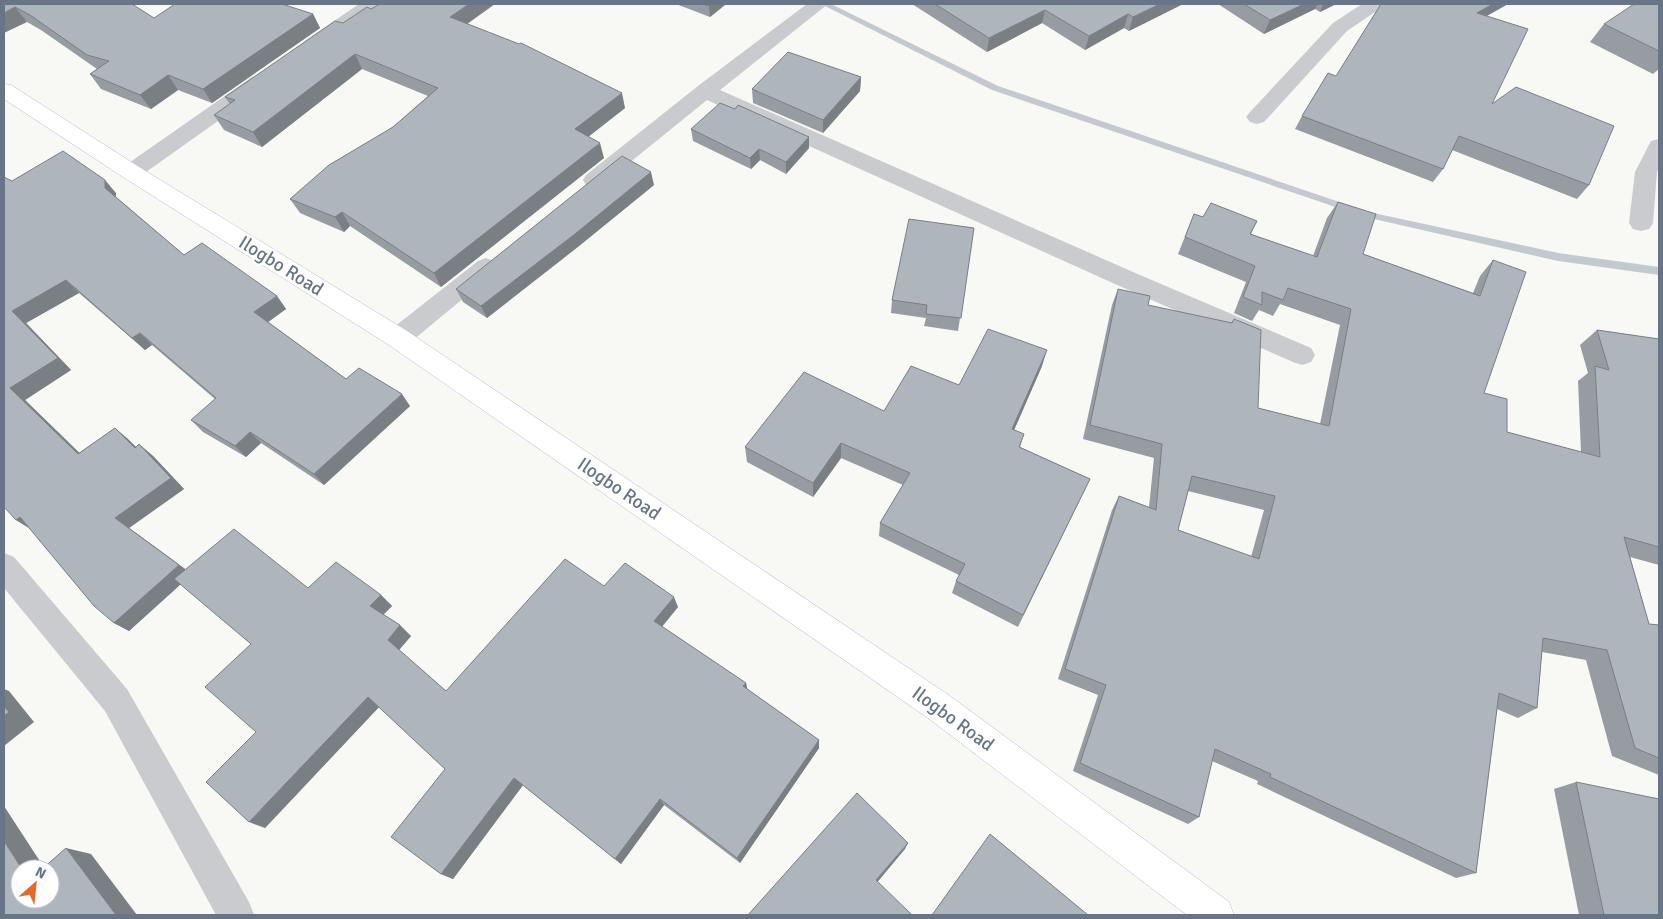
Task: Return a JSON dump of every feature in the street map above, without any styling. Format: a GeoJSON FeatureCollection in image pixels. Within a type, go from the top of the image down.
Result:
{"type":"FeatureCollection","features":[{"type":"Feature","properties":{"kind":"main road","name":"Ilogbo Road"},"geometry":{"type":"LineString","coordinates":[[4,90],[131,172],[398,338],[939,707],[1216,915]]}},
{"type":"Feature","properties":{"kind":"street"},"geometry":{"type":"LineString","coordinates":[[299,54],[371,4]]}},
{"type":"Feature","properties":{"kind":"street"},"geometry":{"type":"LineString","coordinates":[[574,196],[705,91],[819,4]]}},
{"type":"Feature","properties":{"kind":"street"},"geometry":{"type":"LineString","coordinates":[[1257,117],[1340,27],[1374,4]]}},
{"type":"Feature","properties":{"kind":"street"},"geometry":{"type":"LineString","coordinates":[[131,172],[275,71]]}},
{"type":"Feature","properties":{"kind":"street"},"geometry":{"type":"LineString","coordinates":[[705,91],[1124,278],[1302,355]]}},
{"type":"Feature","properties":{"kind":"street"},"geometry":{"type":"LineString","coordinates":[[1641,223],[1646,172],[1659,146]]}},
{"type":"Feature","properties":{"kind":"street"},"geometry":{"type":"LineString","coordinates":[[398,338],[505,251]]}},
{"type":"Feature","properties":{"kind":"street"},"geometry":{"type":"LineString","coordinates":[[4,566],[116,700],[236,915]]}},
{"type":"Feature","properties":{"kind":"building"},"geometry":{"type":"Polygon","coordinates":[[[4,4],[132,4],[154,18],[175,4],[282,4],[313,14],[203,89],[168,75],[140,95],[90,74],[109,61],[87,55],[30,15],[15,7],[4,13],[4,4]]]}},
{"type":"Feature","properties":{"kind":"building"},"geometry":{"type":"Polygon","coordinates":[[[380,4],[469,4],[450,17],[519,44],[521,43],[622,93],[575,129],[600,143],[434,273],[342,212],[335,217],[290,199],[329,165],[393,127],[438,88],[355,54],[253,132],[214,115],[235,100],[225,97],[335,21],[343,23],[367,7],[371,9],[380,4]]]}},
{"type":"Feature","properties":{"kind":"building"},"geometry":{"type":"Polygon","coordinates":[[[935,4],[1160,4],[1133,17],[1128,14],[1089,36],[1045,10],[989,38],[935,4]]]}},
{"type":"Feature","properties":{"kind":"building"},"geometry":{"type":"Polygon","coordinates":[[[1244,4],[1304,4],[1270,20],[1244,4]]]}},
{"type":"Feature","properties":{"kind":"building"},"geometry":{"type":"Polygon","coordinates":[[[1381,4],[1493,4],[1477,13],[1528,29],[1492,104],[1516,87],[1614,126],[1589,185],[1459,136],[1443,169],[1302,116],[1328,73],[1336,76],[1381,4]]]}},
{"type":"Feature","properties":{"kind":"building"},"geometry":{"type":"Polygon","coordinates":[[[1634,4],[1659,4],[1659,51],[1604,24],[1634,4]]]}},
{"type":"Feature","properties":{"kind":"building"},"geometry":{"type":"Polygon","coordinates":[[[788,52],[861,77],[823,120],[752,89],[788,52]]]}},
{"type":"Feature","properties":{"kind":"building"},"geometry":{"type":"Polygon","coordinates":[[[720,103],[735,109],[738,105],[809,137],[786,162],[759,149],[750,158],[691,129],[720,103]]]}},
{"type":"Feature","properties":{"kind":"building"},"geometry":{"type":"Polygon","coordinates":[[[63,151],[105,180],[105,188],[184,255],[202,243],[277,296],[254,312],[346,379],[359,368],[402,394],[314,474],[250,432],[235,446],[191,420],[216,398],[140,333],[132,338],[66,280],[12,311],[58,358],[10,388],[78,454],[115,428],[135,448],[139,444],[171,478],[115,518],[179,565],[114,623],[94,606],[20,517],[16,520],[4,507],[4,177],[12,181],[63,151]]]}},
{"type":"Feature","properties":{"kind":"building"},"geometry":{"type":"Polygon","coordinates":[[[622,156],[651,172],[575,234],[481,306],[456,289],[622,156]]]}},
{"type":"Feature","properties":{"kind":"building"},"geometry":{"type":"Polygon","coordinates":[[[1338,202],[1376,214],[1363,254],[1480,296],[1493,260],[1526,272],[1484,393],[1507,399],[1507,432],[1600,457],[1595,366],[1609,370],[1597,330],[1659,339],[1659,547],[1624,537],[1649,624],[1659,625],[1659,758],[1635,748],[1607,650],[1543,638],[1537,708],[1499,693],[1476,873],[1270,777],[1271,774],[1215,749],[1199,817],[1080,763],[1106,685],[1065,669],[1119,496],[1156,510],[1162,444],[1090,425],[1118,289],[1150,296],[1148,305],[1232,323],[1234,319],[1261,330],[1258,408],[1329,426],[1351,309],[1288,288],[1283,300],[1262,292],[1262,305],[1243,297],[1255,266],[1185,237],[1194,214],[1203,217],[1211,203],[1257,221],[1250,234],[1317,257],[1338,202]],[[1192,476],[1178,530],[1259,559],[1275,496],[1192,476]]]}},
{"type":"Feature","properties":{"kind":"building"},"geometry":{"type":"Polygon","coordinates":[[[909,219],[974,228],[961,318],[926,314],[927,305],[892,300],[909,219]]]}},
{"type":"Feature","properties":{"kind":"building"},"geometry":{"type":"Polygon","coordinates":[[[988,329],[1047,350],[1012,429],[1024,434],[1019,447],[1090,479],[1023,615],[956,581],[965,564],[880,523],[910,473],[841,443],[813,483],[745,447],[804,372],[884,411],[911,366],[959,385],[988,329]]]}},
{"type":"Feature","properties":{"kind":"building"},"geometry":{"type":"Polygon","coordinates":[[[234,529],[308,588],[336,562],[381,595],[370,606],[400,625],[388,640],[446,691],[565,559],[604,586],[625,563],[674,597],[654,621],[746,683],[743,686],[819,740],[737,858],[660,799],[615,859],[514,778],[441,874],[391,837],[445,769],[368,697],[249,822],[206,782],[256,732],[205,687],[251,644],[174,579],[234,529]]]}},
{"type":"Feature","properties":{"kind":"building"},"geometry":{"type":"Polygon","coordinates":[[[4,706],[9,712],[4,716],[4,706]]]}},
{"type":"Feature","properties":{"kind":"building"},"geometry":{"type":"Polygon","coordinates":[[[1576,782],[1659,799],[1659,915],[1604,915],[1576,782]]]}},
{"type":"Feature","properties":{"kind":"building"},"geometry":{"type":"Polygon","coordinates":[[[857,793],[908,843],[876,880],[912,915],[748,915],[857,793]]]}},
{"type":"Feature","properties":{"kind":"building"},"geometry":{"type":"Polygon","coordinates":[[[990,834],[1088,915],[932,915],[990,834]]]}},
{"type":"Feature","properties":{"kind":"building"},"geometry":{"type":"Polygon","coordinates":[[[4,841],[16,859],[10,859],[10,909],[60,909],[60,859],[53,859],[66,848],[116,915],[4,915],[4,841]]]}},
{"type":"Feature","properties":{"kind":"waterway"},"geometry":{"type":"LineString","coordinates":[[825,4],[995,88],[1368,215],[1558,257],[1659,271]]}}]}
